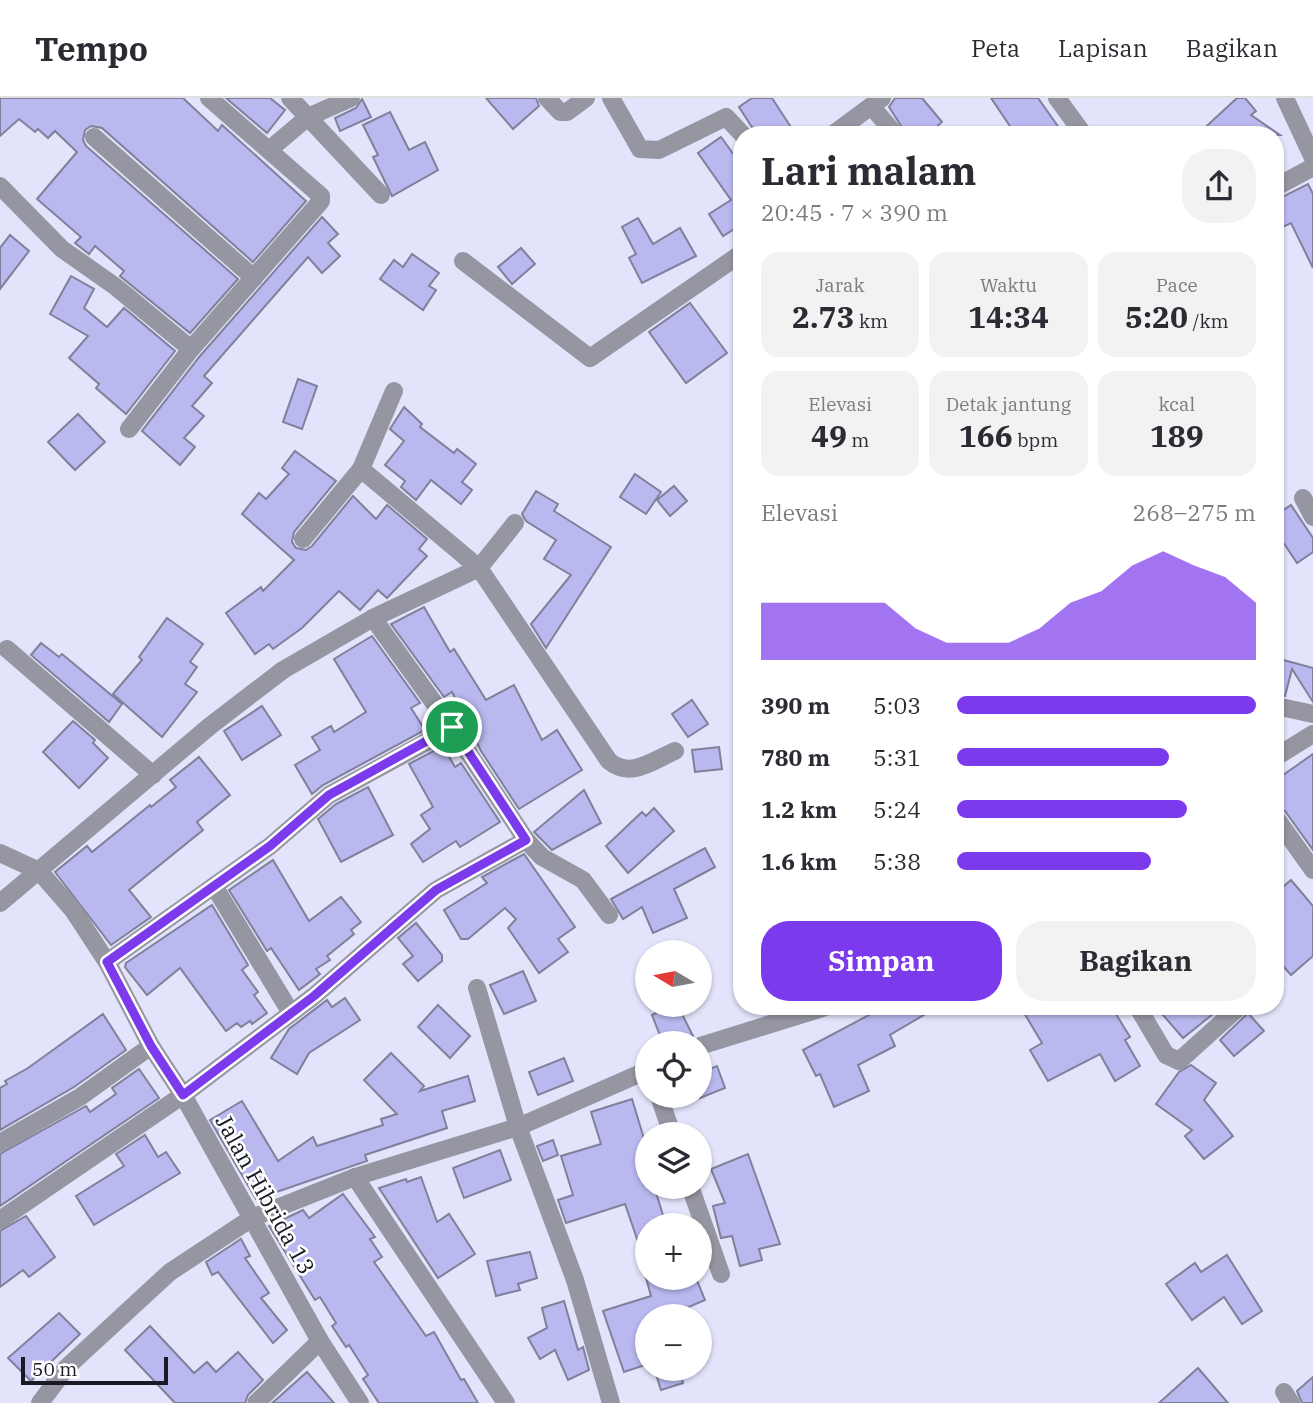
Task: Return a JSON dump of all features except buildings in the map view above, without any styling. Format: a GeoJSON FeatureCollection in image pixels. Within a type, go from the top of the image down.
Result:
{"type":"FeatureCollection","features":[{"type":"Feature","properties":{"kind":"street"},"geometry":{"type":"LineString","coordinates":[[130,429],[191,349],[321,201],[316,190],[209,98]]}},
{"type":"Feature","properties":{"kind":"street"},"geometry":{"type":"LineString","coordinates":[[290,98],[381,195]]}},
{"type":"Feature","properties":{"kind":"street"},"geometry":{"type":"LineString","coordinates":[[269,150],[308,117],[351,98]]}},
{"type":"Feature","properties":{"kind":"street"},"geometry":{"type":"LineString","coordinates":[[547,98],[560,112],[567,112],[586,98]]}},
{"type":"Feature","properties":{"kind":"street"},"geometry":{"type":"LineString","coordinates":[[611,98],[640,149],[659,150],[726,117],[734,126]]}},
{"type":"Feature","properties":{"kind":"street"},"geometry":{"type":"LineString","coordinates":[[1057,98],[1077,126]]}},
{"type":"Feature","properties":{"kind":"street"},"geometry":{"type":"LineString","coordinates":[[1285,98],[1313,158]]}},
{"type":"Feature","properties":{"kind":"street"},"geometry":{"type":"LineString","coordinates":[[844,126],[877,102],[891,126]]}},
{"type":"Feature","properties":{"kind":"street"},"geometry":{"type":"LineString","coordinates":[[94,137],[254,278]]}},
{"type":"Feature","properties":{"kind":"street"},"geometry":{"type":"LineString","coordinates":[[1284,183],[1313,167]]}},
{"type":"Feature","properties":{"kind":"street"},"geometry":{"type":"LineString","coordinates":[[0,187],[62,249],[116,287],[191,349]]}},
{"type":"Feature","properties":{"kind":"street"},"geometry":{"type":"LineString","coordinates":[[463,261],[590,358],[733,259]]}},
{"type":"Feature","properties":{"kind":"street"},"geometry":{"type":"LineString","coordinates":[[303,539],[361,469],[394,391]]}},
{"type":"Feature","properties":{"kind":"street"},"geometry":{"type":"LineString","coordinates":[[361,469],[479,568],[609,761],[619,770],[631,771],[675,751]]}},
{"type":"Feature","properties":{"kind":"street"},"geometry":{"type":"LineString","coordinates":[[1303,498],[1313,517]]}},
{"type":"Feature","properties":{"kind":"street"},"geometry":{"type":"LineString","coordinates":[[0,903],[283,670],[373,618],[479,568],[514,523]]}},
{"type":"Feature","properties":{"kind":"street"},"geometry":{"type":"LineString","coordinates":[[373,618],[452,727],[526,840],[542,857],[583,880],[609,915]]}},
{"type":"Feature","properties":{"kind":"street"},"geometry":{"type":"LineString","coordinates":[[7,649],[153,775]]}},
{"type":"Feature","properties":{"kind":"street"},"geometry":{"type":"LineString","coordinates":[[1284,708],[1313,714]]}},
{"type":"Feature","properties":{"kind":"street"},"geometry":{"type":"LineString","coordinates":[[107,962],[270,846],[329,795],[452,727]]}},
{"type":"Feature","properties":{"kind":"street"},"geometry":{"type":"LineString","coordinates":[[1284,752],[1313,734]]}},
{"type":"Feature","properties":{"kind":"street"},"geometry":{"type":"LineString","coordinates":[[1284,829],[1313,870]]}},
{"type":"Feature","properties":{"kind":"street"},"geometry":{"type":"LineString","coordinates":[[0,1220],[183,1095],[291,1013],[436,890],[526,840]]}},
{"type":"Feature","properties":{"kind":"street","name":"Jalan Hibrida 13"},"geometry":{"type":"LineString","coordinates":[[0,853],[39,871],[73,910],[107,962],[151,1046],[183,1095],[320,1341],[360,1403]]}},
{"type":"Feature","properties":{"kind":"street"},"geometry":{"type":"LineString","coordinates":[[214,886],[291,1013]]}},
{"type":"Feature","properties":{"kind":"street"},"geometry":{"type":"LineString","coordinates":[[478,988],[518,1127],[575,1280],[611,1403]]}},
{"type":"Feature","properties":{"kind":"street"},"geometry":{"type":"LineString","coordinates":[[712,1042],[800,1015]]}},
{"type":"Feature","properties":{"kind":"street"},"geometry":{"type":"LineString","coordinates":[[1143,1015],[1167,1055],[1179,1061],[1230,1015]]}},
{"type":"Feature","properties":{"kind":"street"},"geometry":{"type":"LineString","coordinates":[[0,1143],[80,1097],[151,1046]]}},
{"type":"Feature","properties":{"kind":"street"},"geometry":{"type":"LineString","coordinates":[[40,1403],[67,1367],[170,1272],[252,1218],[355,1177],[518,1127],[635,1076]]}},
{"type":"Feature","properties":{"kind":"street"},"geometry":{"type":"LineString","coordinates":[[355,1177],[506,1403]]}},
{"type":"Feature","properties":{"kind":"street"},"geometry":{"type":"LineString","coordinates":[[695,1199],[721,1274]]}},
{"type":"Feature","properties":{"kind":"street"},"geometry":{"type":"LineString","coordinates":[[256,1403],[320,1341]]}},
{"type":"Feature","properties":{"kind":"route"},"geometry":{"type":"LineString","coordinates":[[452,727],[526,840],[436,890],[314,996],[183,1095],[151,1046],[107,962],[270,846],[329,795],[452,727]]}}]}
